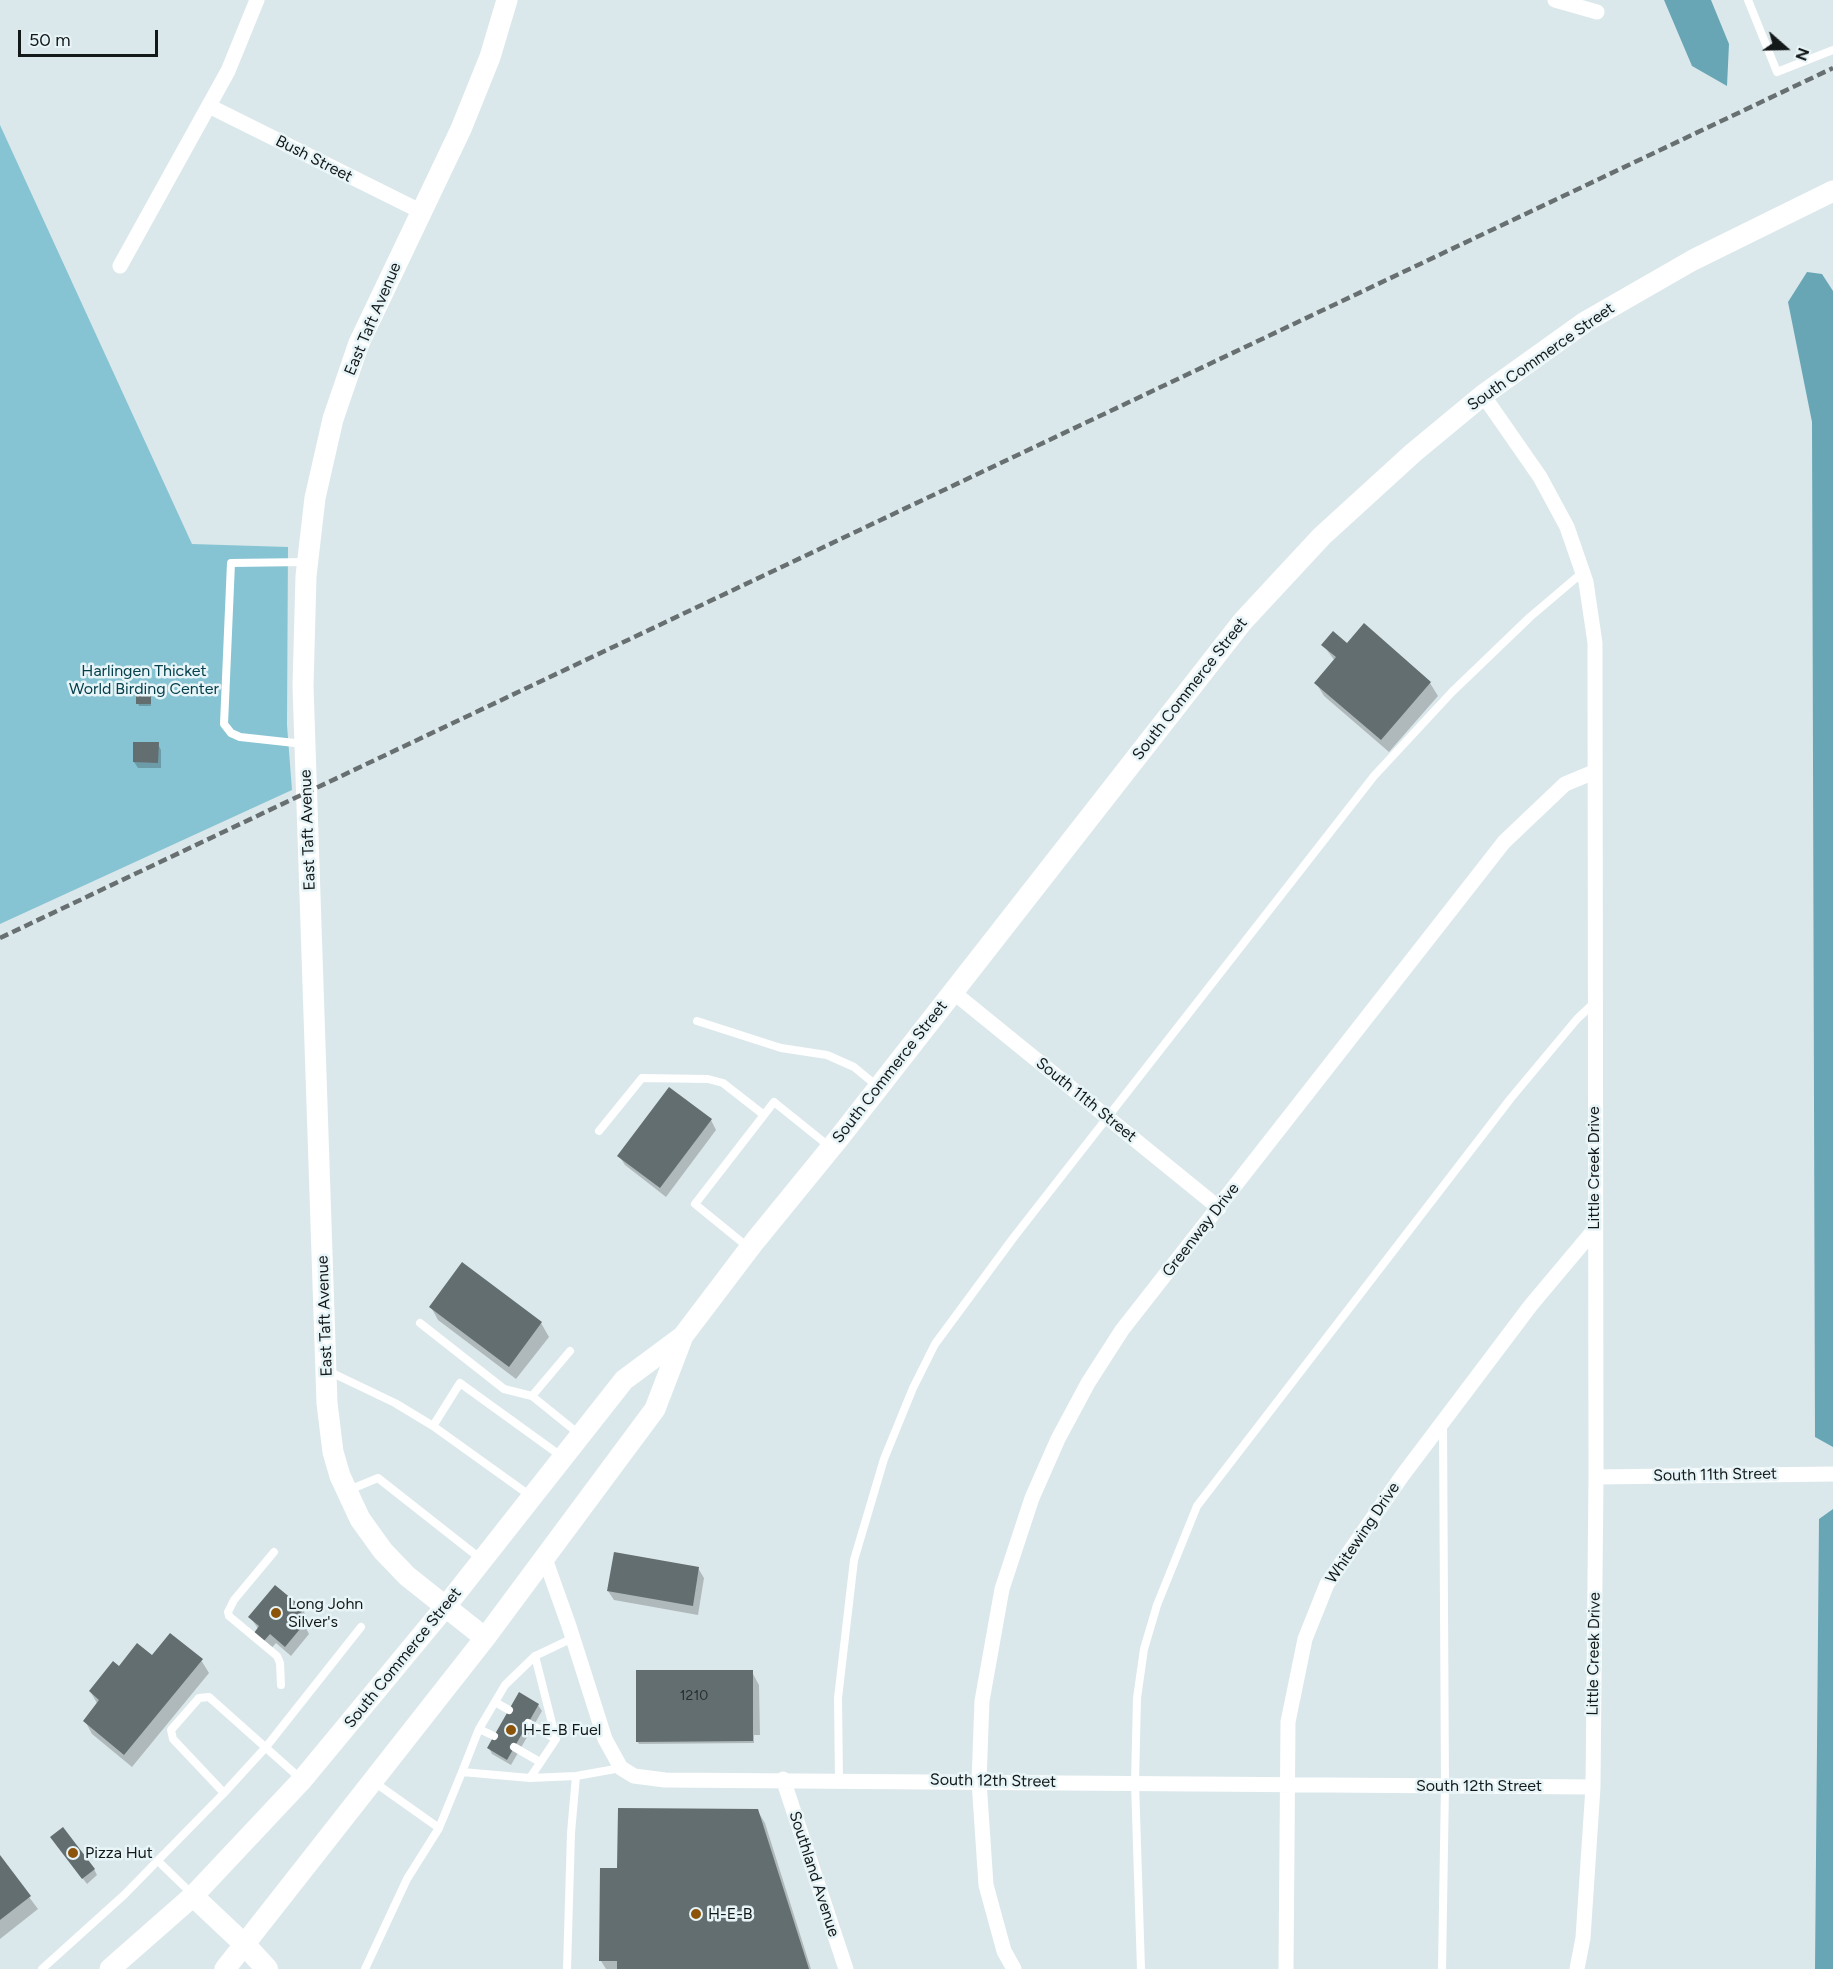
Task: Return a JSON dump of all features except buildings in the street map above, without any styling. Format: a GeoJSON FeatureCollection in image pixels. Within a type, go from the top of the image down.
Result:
{"type":"FeatureCollection","features":[{"type":"Feature","properties":{"kind":"main road","name":"East Taft Avenue"},"geometry":{"type":"LineString","coordinates":[[485,1638],[407,1576],[383,1551],[360,1519],[333,1452],[326,1370],[303,686],[307,562],[315,498],[333,419],[359,343],[461,129],[490,57],[507,0]]}},
{"type":"Feature","properties":{"kind":"main road","name":"South Commerce Street"},"geometry":{"type":"LineString","coordinates":[[225,1969],[485,1638],[655,1409],[683,1336],[749,1248],[831,1148],[1243,621],[1322,536],[1413,453],[1483,395],[1595,317],[1693,260],[1833,191]]}},
{"type":"Feature","properties":{"kind":"main road","name":"South Commerce Street"},"geometry":{"type":"LineString","coordinates":[[110,1969],[193,1896],[302,1780],[446,1606],[624,1380],[683,1336]]}},
{"type":"Feature","properties":{"kind":"main road"},"geometry":{"type":"LineString","coordinates":[[193,1896],[267,1969]]}},
{"type":"Feature","properties":{"kind":"main road"},"geometry":{"type":"LineString","coordinates":[[245,1945],[245,1969]]}},
{"type":"Feature","properties":{"kind":"street"},"geometry":{"type":"LineString","coordinates":[[120,266],[228,70],[257,0]]}},
{"type":"Feature","properties":{"kind":"street"},"geometry":{"type":"LineString","coordinates":[[1555,0],[1597,12]]}},
{"type":"Feature","properties":{"kind":"street","name":"Bush Street"},"geometry":{"type":"LineString","coordinates":[[208,106],[420,212]]}},
{"type":"Feature","properties":{"kind":"street","name":"Little Creek Drive"},"geometry":{"type":"LineString","coordinates":[[1483,395],[1540,477],[1567,527],[1583,572],[1595,643],[1596,1477],[1593,1787],[1583,1938],[1577,1969]]}},
{"type":"Feature","properties":{"kind":"street","name":"Greenway Drive"},"geometry":{"type":"LineString","coordinates":[[1014,1969],[1004,1951],[986,1885],[979,1781],[982,1701],[1002,1589],[1032,1498],[1058,1439],[1088,1383],[1122,1330],[1503,842],[1565,784],[1594,772]]}},
{"type":"Feature","properties":{"kind":"street","name":"South 11th Street"},"geometry":{"type":"LineString","coordinates":[[953,992],[1219,1208]]}},
{"type":"Feature","properties":{"kind":"street","name":"Whitewing Drive"},"geometry":{"type":"LineString","coordinates":[[1286,1969],[1288,1722],[1305,1639],[1327,1584],[1357,1538],[1531,1305],[1594,1230]]}},
{"type":"Feature","properties":{"kind":"street","name":"South 11th Street"},"geometry":{"type":"LineString","coordinates":[[1596,1477],[1833,1474]]}},
{"type":"Feature","properties":{"kind":"street"},"geometry":{"type":"LineString","coordinates":[[544,1556],[605,1738],[621,1768]]}},
{"type":"Feature","properties":{"kind":"street","name":"South 12th Street"},"geometry":{"type":"LineString","coordinates":[[621,1768],[634,1776],[649,1779],[1593,1787]]}},
{"type":"Feature","properties":{"kind":"street","name":"Southland Avenue"},"geometry":{"type":"LineString","coordinates":[[783,1779],[846,1969]]}},
{"type":"Feature","properties":{"kind":"lane"},"geometry":{"type":"LineString","coordinates":[[1748,0],[1777,72],[1833,50]]}},
{"type":"Feature","properties":{"kind":"lane"},"geometry":{"type":"LineString","coordinates":[[305,744],[240,737],[231,733],[224,724],[231,563],[307,562]]}},
{"type":"Feature","properties":{"kind":"lane"},"geometry":{"type":"LineString","coordinates":[[839,1780],[838,1698],[854,1560],[867,1509],[913,1388],[935,1344],[956,1313],[1374,776],[1459,684],[1530,617],[1583,572]]}},
{"type":"Feature","properties":{"kind":"lane"},"geometry":{"type":"LineString","coordinates":[[1141,1969],[1135,1783],[1137,1698],[1144,1649],[1175,1558],[1197,1506],[1511,1098],[1577,1019],[1594,1003]]}},
{"type":"Feature","properties":{"kind":"lane"},"geometry":{"type":"LineString","coordinates":[[698,1021],[781,1048],[827,1055],[854,1067],[879,1087]]}},
{"type":"Feature","properties":{"kind":"lane"},"geometry":{"type":"LineString","coordinates":[[599,1131],[642,1078],[708,1079],[723,1083],[764,1115]]}},
{"type":"Feature","properties":{"kind":"lane"},"geometry":{"type":"LineString","coordinates":[[749,1248],[694,1204],[774,1102],[831,1148]]}},
{"type":"Feature","properties":{"kind":"lane"},"geometry":{"type":"LineString","coordinates":[[420,1323],[504,1389],[532,1396],[580,1435]]}},
{"type":"Feature","properties":{"kind":"lane"},"geometry":{"type":"LineString","coordinates":[[532,1396],[570,1351]]}},
{"type":"Feature","properties":{"kind":"lane"},"geometry":{"type":"LineString","coordinates":[[326,1370],[394,1403],[433,1426],[532,1497]]}},
{"type":"Feature","properties":{"kind":"lane"},"geometry":{"type":"LineString","coordinates":[[433,1426],[460,1383],[563,1457]]}},
{"type":"Feature","properties":{"kind":"lane"},"geometry":{"type":"LineString","coordinates":[[1442,1969],[1445,1786],[1443,1422]]}},
{"type":"Feature","properties":{"kind":"lane"},"geometry":{"type":"LineString","coordinates":[[347,1491],[378,1478],[482,1560]]}},
{"type":"Feature","properties":{"kind":"lane"},"geometry":{"type":"LineString","coordinates":[[274,1552],[234,1600],[228,1612],[229,1616],[277,1656],[281,1685]]}},
{"type":"Feature","properties":{"kind":"lane"},"geometry":{"type":"LineString","coordinates":[[42,1969],[158,1861],[224,1793],[266,1747],[361,1627]]}},
{"type":"Feature","properties":{"kind":"lane"},"geometry":{"type":"LineString","coordinates":[[365,1969],[407,1880],[439,1828],[479,1729],[505,1685],[535,1656],[573,1638]]}},
{"type":"Feature","properties":{"kind":"lane"},"geometry":{"type":"LineString","coordinates":[[530,1778],[556,1739],[535,1656]]}},
{"type":"Feature","properties":{"kind":"lane"},"geometry":{"type":"LineString","coordinates":[[224,1793],[172,1739],[171,1730],[199,1698],[209,1697],[302,1780]]}},
{"type":"Feature","properties":{"kind":"lane"},"geometry":{"type":"LineString","coordinates":[[495,1702],[509,1710]]}},
{"type":"Feature","properties":{"kind":"lane"},"geometry":{"type":"LineString","coordinates":[[528,1723],[556,1739]]}},
{"type":"Feature","properties":{"kind":"lane"},"geometry":{"type":"LineString","coordinates":[[479,1729],[494,1736]]}},
{"type":"Feature","properties":{"kind":"lane"},"geometry":{"type":"LineString","coordinates":[[514,1747],[540,1762]]}},
{"type":"Feature","properties":{"kind":"lane"},"geometry":{"type":"LineString","coordinates":[[462,1772],[530,1778],[576,1776],[621,1768]]}},
{"type":"Feature","properties":{"kind":"lane"},"geometry":{"type":"LineString","coordinates":[[567,1969],[571,1833],[576,1776]]}},
{"type":"Feature","properties":{"kind":"lane"},"geometry":{"type":"LineString","coordinates":[[372,1781],[439,1828]]}},
{"type":"Feature","properties":{"kind":"lane"},"geometry":{"type":"LineString","coordinates":[[158,1861],[193,1896]]}},
{"type":"Feature","properties":{"kind":"green space","name":"Harlingen Thicket World Birding Center"},"geometry":{"type":"Polygon","coordinates":[[[0,125],[192,544],[288,547],[287,725],[292,790],[0,924],[0,125]]]}},
{"type":"Feature","properties":{"kind":"shaded area"},"geometry":{"type":"Polygon","coordinates":[[[1664,0],[1711,0],[1729,44],[1727,86],[1692,66],[1664,0]]]}},
{"type":"Feature","properties":{"kind":"shaded area"},"geometry":{"type":"Polygon","coordinates":[[[1807,272],[1822,274],[1833,291],[1833,1447],[1815,1437],[1812,422],[1788,302],[1807,272]]]}},
{"type":"Feature","properties":{"kind":"shaded area"},"geometry":{"type":"Polygon","coordinates":[[[1833,1509],[1833,1969],[1815,1969],[1819,1519],[1833,1509]]]}},
{"type":"Feature","properties":{"kind":"railway"},"geometry":{"type":"LineString","coordinates":[[0,938],[1833,68]]}},
{"type":"Feature","properties":{"kind":"place","name":"Long John Silver's"},"geometry":{"type":"Point","coordinates":[276,1613]}},
{"type":"Feature","properties":{"kind":"place","name":"H-E-B Fuel"},"geometry":{"type":"Point","coordinates":[511,1730]}},
{"type":"Feature","properties":{"kind":"place","name":"Pizza Hut"},"geometry":{"type":"Point","coordinates":[73,1853]}},
{"type":"Feature","properties":{"kind":"place","name":"H-E-B"},"geometry":{"type":"Point","coordinates":[696,1914]}}]}
